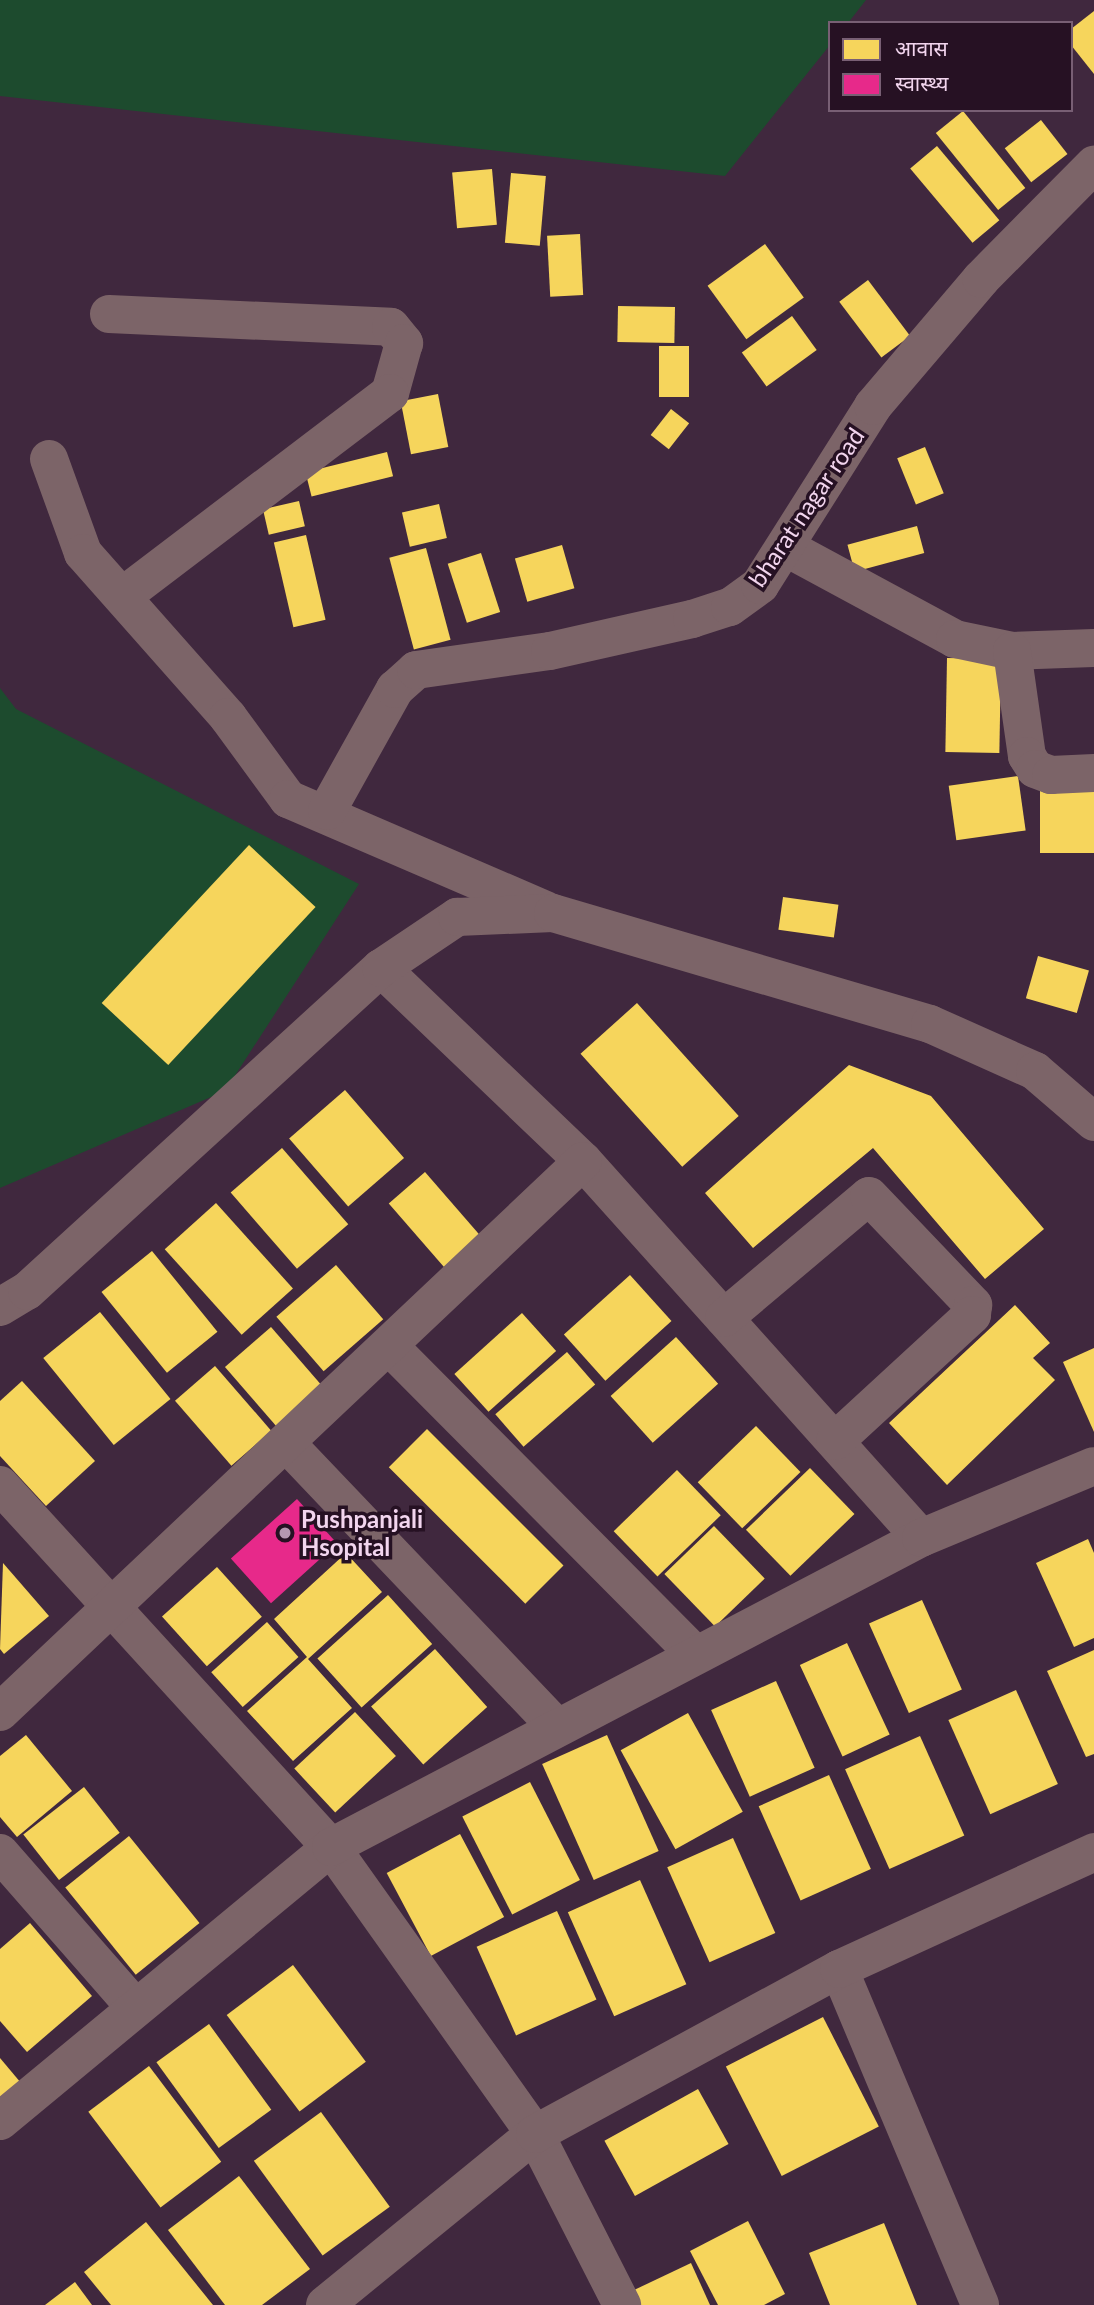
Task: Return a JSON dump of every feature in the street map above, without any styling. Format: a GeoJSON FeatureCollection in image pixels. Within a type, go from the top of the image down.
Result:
{"type":"FeatureCollection","features":[{"type":"Feature","properties":{"kind":"street","name":"bharat nagar road"},"geometry":{"type":"LineString","coordinates":[[327,811],[404,676],[448,662],[550,651],[730,607],[760,585],[873,406],[981,279],[1094,165]]}},
{"type":"Feature","properties":{"kind":"street"},"geometry":{"type":"LineString","coordinates":[[109,314],[391,327],[404,343],[390,393],[123,596]]}},
{"type":"Feature","properties":{"kind":"street"},"geometry":{"type":"LineString","coordinates":[[49,459],[83,553],[228,717],[288,799],[327,811],[553,913],[930,1024],[1035,1071],[1094,1122]]}},
{"type":"Feature","properties":{"kind":"street"},"geometry":{"type":"LineString","coordinates":[[785,547],[955,639],[1012,651],[1094,648]]}},
{"type":"Feature","properties":{"kind":"street"},"geometry":{"type":"LineString","coordinates":[[1012,651],[1027,756],[1035,769],[1051,775],[1094,773]]}},
{"type":"Feature","properties":{"kind":"street"},"geometry":{"type":"LineString","coordinates":[[0,1307],[27,1291],[381,968],[457,916],[553,913]]}},
{"type":"Feature","properties":{"kind":"street"},"geometry":{"type":"LineString","coordinates":[[381,968],[583,1161],[921,1538]]}},
{"type":"Feature","properties":{"kind":"street"},"geometry":{"type":"LineString","coordinates":[[0,1712],[109,1606],[391,1348],[583,1161]]}},
{"type":"Feature","properties":{"kind":"street"},"geometry":{"type":"LineString","coordinates":[[724,1318],[869,1196],[973,1305],[972,1315],[835,1441]]}},
{"type":"Feature","properties":{"kind":"street"},"geometry":{"type":"LineString","coordinates":[[391,1348],[695,1654]]}},
{"type":"Feature","properties":{"kind":"street"},"geometry":{"type":"LineString","coordinates":[[288,1445],[556,1726]]}},
{"type":"Feature","properties":{"kind":"street"},"geometry":{"type":"LineString","coordinates":[[0,2121],[331,1846],[556,1726],[921,1538],[1094,1466]]}},
{"type":"Feature","properties":{"kind":"street"},"geometry":{"type":"LineString","coordinates":[[0,1485],[331,1846],[534,2134],[622,2305]]}},
{"type":"Feature","properties":{"kind":"street"},"geometry":{"type":"LineString","coordinates":[[325,2305],[534,2134],[839,1969],[1094,1852]]}},
{"type":"Feature","properties":{"kind":"street"},"geometry":{"type":"LineString","coordinates":[[0,1853],[135,2007]]}},
{"type":"Feature","properties":{"kind":"street"},"geometry":{"type":"LineString","coordinates":[[839,1969],[980,2305]]}},
{"type":"Feature","properties":{"kind":"green space"},"geometry":{"type":"Polygon","coordinates":[[[0,0],[866,0],[850,21],[828,21],[828,47],[725,176],[0,96],[0,0]]]}},
{"type":"Feature","properties":{"kind":"green space"},"geometry":{"type":"Polygon","coordinates":[[[0,688],[16,709],[359,884],[225,1091],[0,1188],[0,688]]]}},
{"type":"Feature","properties":{"kind":"building: आवास"},"geometry":{"type":"Polygon","coordinates":[[[1094,11],[1094,74],[1073,48],[1073,27],[1094,11]]]}},
{"type":"Feature","properties":{"kind":"building: आवास"},"geometry":{"type":"Polygon","coordinates":[[[962,112],[1025,188],[998,210],[936,133],[962,112]]]}},
{"type":"Feature","properties":{"kind":"building: आवास"},"geometry":{"type":"Polygon","coordinates":[[[1041,120],[1067,154],[1031,182],[1005,148],[1041,120]]]}},
{"type":"Feature","properties":{"kind":"building: आवास"},"geometry":{"type":"Polygon","coordinates":[[[937,146],[999,220],[973,243],[910,168],[937,146]]]}},
{"type":"Feature","properties":{"kind":"building: आवास"},"geometry":{"type":"Polygon","coordinates":[[[492,169],[497,225],[457,228],[452,172],[492,169]]]}},
{"type":"Feature","properties":{"kind":"building: आवास"},"geometry":{"type":"Polygon","coordinates":[[[511,173],[546,176],[540,246],[505,243],[511,173]]]}},
{"type":"Feature","properties":{"kind":"building: आवास"},"geometry":{"type":"Polygon","coordinates":[[[580,234],[583,295],[550,297],[547,236],[580,234]]]}},
{"type":"Feature","properties":{"kind":"building: आवास"},"geometry":{"type":"Polygon","coordinates":[[[765,244],[804,297],[746,339],[708,286],[765,244]]]}},
{"type":"Feature","properties":{"kind":"building: आवास"},"geometry":{"type":"Polygon","coordinates":[[[868,280],[910,336],[881,358],[839,302],[868,280]]]}},
{"type":"Feature","properties":{"kind":"building: आवास"},"geometry":{"type":"Polygon","coordinates":[[[618,306],[675,307],[674,343],[617,342],[618,306]]]}},
{"type":"Feature","properties":{"kind":"building: आवास"},"geometry":{"type":"Polygon","coordinates":[[[792,316],[817,350],[767,386],[742,352],[792,316]]]}},
{"type":"Feature","properties":{"kind":"building: आवास"},"geometry":{"type":"Polygon","coordinates":[[[659,346],[689,346],[689,397],[659,397],[659,346]]]}},
{"type":"Feature","properties":{"kind":"building: आवास"},"geometry":{"type":"Polygon","coordinates":[[[438,394],[448,447],[411,454],[401,401],[438,394]]]}},
{"type":"Feature","properties":{"kind":"building: आवास"},"geometry":{"type":"Polygon","coordinates":[[[671,409],[689,423],[669,449],[651,435],[671,409]]]}},
{"type":"Feature","properties":{"kind":"building: आवास"},"geometry":{"type":"Polygon","coordinates":[[[925,447],[944,493],[916,505],[897,458],[925,447]]]}},
{"type":"Feature","properties":{"kind":"building: आवास"},"geometry":{"type":"Polygon","coordinates":[[[387,452],[393,476],[312,497],[305,472],[387,452]]]}},
{"type":"Feature","properties":{"kind":"building: आवास"},"geometry":{"type":"Polygon","coordinates":[[[299,501],[305,526],[269,535],[263,509],[299,501]]]}},
{"type":"Feature","properties":{"kind":"building: आवास"},"geometry":{"type":"Polygon","coordinates":[[[439,504],[447,538],[410,547],[402,513],[439,504]]]}},
{"type":"Feature","properties":{"kind":"building: आवास"},"geometry":{"type":"Polygon","coordinates":[[[917,526],[924,553],[855,572],[847,545],[917,526]]]}},
{"type":"Feature","properties":{"kind":"building: आवास"},"geometry":{"type":"Polygon","coordinates":[[[306,535],[326,620],[293,627],[274,542],[306,535]]]}},
{"type":"Feature","properties":{"kind":"building: आवास"},"geometry":{"type":"Polygon","coordinates":[[[562,545],[574,588],[527,602],[515,559],[562,545]]]}},
{"type":"Feature","properties":{"kind":"building: आवास"},"geometry":{"type":"Polygon","coordinates":[[[426,548],[451,640],[414,650],[389,558],[426,548]]]}},
{"type":"Feature","properties":{"kind":"building: आवास"},"geometry":{"type":"Polygon","coordinates":[[[481,553],[500,612],[467,623],[448,564],[481,553]]]}},
{"type":"Feature","properties":{"kind":"building: आवास"},"geometry":{"type":"Polygon","coordinates":[[[947,658],[1001,659],[999,753],[945,752],[947,658]]]}},
{"type":"Feature","properties":{"kind":"building: आवास"},"geometry":{"type":"Polygon","coordinates":[[[1018,776],[1026,830],[956,840],[949,786],[1018,776]]]}},
{"type":"Feature","properties":{"kind":"building: आवास"},"geometry":{"type":"Polygon","coordinates":[[[1040,781],[1094,781],[1094,853],[1040,853],[1040,781]]]}},
{"type":"Feature","properties":{"kind":"building: आवास"},"geometry":{"type":"Polygon","coordinates":[[[249,845],[316,907],[168,1065],[102,1003],[249,845]]]}},
{"type":"Feature","properties":{"kind":"building: आवास"},"geometry":{"type":"Polygon","coordinates":[[[783,897],[838,905],[834,937],[778,930],[783,897]]]}},
{"type":"Feature","properties":{"kind":"building: आवास"},"geometry":{"type":"Polygon","coordinates":[[[1038,956],[1089,971],[1077,1013],[1026,998],[1038,956]]]}},
{"type":"Feature","properties":{"kind":"building: आवास"},"geometry":{"type":"Polygon","coordinates":[[[637,1003],[739,1116],[682,1167],[581,1054],[637,1003]]]}},
{"type":"Feature","properties":{"kind":"building: आवास"},"geometry":{"type":"Polygon","coordinates":[[[849,1065],[931,1096],[1044,1229],[985,1279],[873,1148],[753,1248],[705,1193],[849,1065]]]}},
{"type":"Feature","properties":{"kind":"building: आवास"},"geometry":{"type":"Polygon","coordinates":[[[345,1090],[404,1158],[348,1206],[289,1139],[345,1090]]]}},
{"type":"Feature","properties":{"kind":"building: आवास"},"geometry":{"type":"Polygon","coordinates":[[[282,1148],[348,1224],[297,1269],[231,1193],[282,1148]]]}},
{"type":"Feature","properties":{"kind":"building: आवास"},"geometry":{"type":"Polygon","coordinates":[[[425,1172],[485,1241],[448,1272],[389,1203],[425,1172]]]}},
{"type":"Feature","properties":{"kind":"building: आवास"},"geometry":{"type":"Polygon","coordinates":[[[216,1203],[293,1288],[242,1335],[165,1249],[216,1203]]]}},
{"type":"Feature","properties":{"kind":"building: आवास"},"geometry":{"type":"Polygon","coordinates":[[[152,1251],[217,1332],[167,1373],[101,1292],[152,1251]]]}},
{"type":"Feature","properties":{"kind":"building: आवास"},"geometry":{"type":"Polygon","coordinates":[[[336,1265],[383,1319],[324,1371],[276,1317],[336,1265]]]}},
{"type":"Feature","properties":{"kind":"building: आवास"},"geometry":{"type":"Polygon","coordinates":[[[630,1275],[671,1321],[605,1381],[564,1335],[630,1275]]]}},
{"type":"Feature","properties":{"kind":"building: आवास"},"geometry":{"type":"Polygon","coordinates":[[[1015,1305],[1050,1343],[1033,1358],[1055,1380],[947,1485],[889,1423],[1015,1305]]]}},
{"type":"Feature","properties":{"kind":"building: आवास"},"geometry":{"type":"Polygon","coordinates":[[[100,1312],[170,1399],[114,1445],[43,1358],[100,1312]]]}},
{"type":"Feature","properties":{"kind":"building: आवास"},"geometry":{"type":"Polygon","coordinates":[[[522,1313],[556,1351],[488,1412],[454,1374],[522,1313]]]}},
{"type":"Feature","properties":{"kind":"building: आवास"},"geometry":{"type":"Polygon","coordinates":[[[271,1327],[324,1388],[278,1428],[225,1367],[271,1327]]]}},
{"type":"Feature","properties":{"kind":"building: आवास"},"geometry":{"type":"Polygon","coordinates":[[[676,1337],[718,1384],[653,1443],[611,1396],[676,1337]]]}},
{"type":"Feature","properties":{"kind":"building: आवास"},"geometry":{"type":"Polygon","coordinates":[[[1094,1348],[1094,1432],[1063,1362],[1094,1348]]]}},
{"type":"Feature","properties":{"kind":"building: आवास"},"geometry":{"type":"Polygon","coordinates":[[[567,1352],[595,1384],[524,1447],[495,1414],[567,1352]]]}},
{"type":"Feature","properties":{"kind":"building: आवास"},"geometry":{"type":"Polygon","coordinates":[[[215,1366],[271,1431],[231,1466],[175,1401],[215,1366]]]}},
{"type":"Feature","properties":{"kind":"building: आवास"},"geometry":{"type":"Polygon","coordinates":[[[22,1381],[95,1461],[46,1506],[0,1456],[0,1401],[22,1381]]]}},
{"type":"Feature","properties":{"kind":"building: आवास"},"geometry":{"type":"Polygon","coordinates":[[[756,1426],[800,1472],[742,1528],[698,1482],[756,1426]]]}},
{"type":"Feature","properties":{"kind":"building: आवास"},"geometry":{"type":"Polygon","coordinates":[[[427,1429],[563,1565],[525,1604],[389,1467],[427,1429]]]}},
{"type":"Feature","properties":{"kind":"building: आवास"},"geometry":{"type":"Polygon","coordinates":[[[810,1468],[854,1514],[790,1576],[746,1530],[810,1468]]]}},
{"type":"Feature","properties":{"kind":"building: आवास"},"geometry":{"type":"Polygon","coordinates":[[[677,1470],[721,1515],[657,1576],[614,1531],[677,1470]]]}},
{"type":"Feature","properties":{"kind":"building: आवास"},"geometry":{"type":"Polygon","coordinates":[[[714,1526],[765,1579],[715,1626],[664,1574],[714,1526]]]}},
{"type":"Feature","properties":{"kind":"building: आवास"},"geometry":{"type":"Polygon","coordinates":[[[1088,1539],[1094,1553],[1094,1638],[1074,1647],[1036,1563],[1088,1539]]]}},
{"type":"Feature","properties":{"kind":"building: आवास"},"geometry":{"type":"Polygon","coordinates":[[[346,1553],[382,1592],[308,1659],[352,1708],[293,1761],[247,1711],[307,1657],[274,1619],[346,1553]]]}},
{"type":"Feature","properties":{"kind":"building: आवास"},"geometry":{"type":"Polygon","coordinates":[[[3,1563],[49,1616],[4,1654],[0,1649],[3,1563]]]}},
{"type":"Feature","properties":{"kind":"building: आवास"},"geometry":{"type":"Polygon","coordinates":[[[217,1567],[262,1617],[207,1666],[162,1617],[217,1567]]]}},
{"type":"Feature","properties":{"kind":"building: आवास"},"geometry":{"type":"Polygon","coordinates":[[[388,1595],[432,1644],[362,1708],[317,1659],[388,1595]]]}},
{"type":"Feature","properties":{"kind":"building: आवास"},"geometry":{"type":"Polygon","coordinates":[[[922,1600],[962,1690],[909,1713],[869,1624],[922,1600]]]}},
{"type":"Feature","properties":{"kind":"building: आवास"},"geometry":{"type":"Polygon","coordinates":[[[267,1622],[298,1657],[243,1707],[211,1672],[267,1622]]]}},
{"type":"Feature","properties":{"kind":"building: आवास"},"geometry":{"type":"Polygon","coordinates":[[[847,1643],[890,1735],[843,1757],[800,1665],[847,1643]]]}},
{"type":"Feature","properties":{"kind":"building: आवास"},"geometry":{"type":"Polygon","coordinates":[[[435,1649],[487,1707],[423,1765],[371,1707],[435,1649]]]}},
{"type":"Feature","properties":{"kind":"building: आवास"},"geometry":{"type":"Polygon","coordinates":[[[1094,1650],[1094,1754],[1086,1757],[1047,1671],[1094,1650]]]}},
{"type":"Feature","properties":{"kind":"building: आवास"},"geometry":{"type":"Polygon","coordinates":[[[776,1681],[815,1768],[750,1797],[711,1710],[776,1681]]]}},
{"type":"Feature","properties":{"kind":"building: आवास"},"geometry":{"type":"Polygon","coordinates":[[[1016,1690],[1058,1784],[990,1814],[948,1720],[1016,1690]]]}},
{"type":"Feature","properties":{"kind":"building: आवास"},"geometry":{"type":"Polygon","coordinates":[[[355,1712],[396,1756],[335,1812],[294,1769],[355,1712]]]}},
{"type":"Feature","properties":{"kind":"building: आवास"},"geometry":{"type":"Polygon","coordinates":[[[688,1713],[743,1812],[675,1849],[621,1750],[688,1713]]]}},
{"type":"Feature","properties":{"kind":"building: आवास"},"geometry":{"type":"Polygon","coordinates":[[[26,1735],[72,1791],[17,1837],[0,1817],[0,1756],[26,1735]]]}},
{"type":"Feature","properties":{"kind":"building: आवास"},"geometry":{"type":"Polygon","coordinates":[[[607,1735],[659,1851],[594,1880],[542,1764],[607,1735]]]}},
{"type":"Feature","properties":{"kind":"building: आवास"},"geometry":{"type":"Polygon","coordinates":[[[920,1736],[964,1836],[889,1869],[845,1769],[920,1736]]]}},
{"type":"Feature","properties":{"kind":"building: आवास"},"geometry":{"type":"Polygon","coordinates":[[[829,1775],[871,1869],[801,1900],[759,1806],[829,1775]]]}},
{"type":"Feature","properties":{"kind":"building: आवास"},"geometry":{"type":"Polygon","coordinates":[[[530,1782],[580,1880],[512,1915],[462,1817],[530,1782]]]}},
{"type":"Feature","properties":{"kind":"building: आवास"},"geometry":{"type":"Polygon","coordinates":[[[84,1787],[120,1833],[59,1880],[23,1834],[84,1787]]]}},
{"type":"Feature","properties":{"kind":"building: आवास"},"geometry":{"type":"Polygon","coordinates":[[[460,1834],[504,1917],[431,1956],[387,1873],[460,1834]]]}},
{"type":"Feature","properties":{"kind":"building: आवास"},"geometry":{"type":"Polygon","coordinates":[[[129,1836],[199,1923],[136,1975],[65,1888],[129,1836]]]}},
{"type":"Feature","properties":{"kind":"building: आवास"},"geometry":{"type":"Polygon","coordinates":[[[733,1838],[775,1933],[710,1962],[667,1867],[733,1838]]]}},
{"type":"Feature","properties":{"kind":"building: आवास"},"geometry":{"type":"Polygon","coordinates":[[[640,1880],[686,1984],[614,2016],[568,1912],[640,1880]]]}},
{"type":"Feature","properties":{"kind":"building: आवास"},"geometry":{"type":"Polygon","coordinates":[[[557,1911],[596,2000],[516,2035],[477,1947],[557,1911]]]}},
{"type":"Feature","properties":{"kind":"building: आवास"},"geometry":{"type":"Polygon","coordinates":[[[30,1923],[92,1996],[27,2052],[0,2021],[0,1949],[30,1923]]]}},
{"type":"Feature","properties":{"kind":"building: आवास"},"geometry":{"type":"Polygon","coordinates":[[[293,1965],[366,2062],[300,2112],[227,2015],[293,1965]]]}},
{"type":"Feature","properties":{"kind":"building: आवास"},"geometry":{"type":"Polygon","coordinates":[[[823,2017],[879,2127],[782,2176],[726,2066],[823,2017]]]}},
{"type":"Feature","properties":{"kind":"building: आवास"},"geometry":{"type":"Polygon","coordinates":[[[209,2024],[271,2110],[219,2148],[156,2062],[209,2024]]]}},
{"type":"Feature","properties":{"kind":"building: आवास"},"geometry":{"type":"Polygon","coordinates":[[[0,2058],[21,2083],[0,2100],[0,2058]]]}},
{"type":"Feature","properties":{"kind":"building: आवास"},"geometry":{"type":"Polygon","coordinates":[[[149,2066],[221,2162],[161,2208],[88,2112],[149,2066]]]}},
{"type":"Feature","properties":{"kind":"building: आवास"},"geometry":{"type":"Polygon","coordinates":[[[698,2089],[729,2144],[635,2196],[604,2141],[698,2089]]]}},
{"type":"Feature","properties":{"kind":"building: आवास"},"geometry":{"type":"Polygon","coordinates":[[[321,2112],[390,2207],[323,2255],[254,2161],[321,2112]]]}},
{"type":"Feature","properties":{"kind":"building: आवास"},"geometry":{"type":"Polygon","coordinates":[[[239,2176],[310,2269],[262,2305],[225,2305],[168,2230],[239,2176]]]}},
{"type":"Feature","properties":{"kind":"building: आवास"},"geometry":{"type":"Polygon","coordinates":[[[748,2221],[785,2294],[764,2305],[718,2305],[690,2251],[748,2221]]]}},
{"type":"Feature","properties":{"kind":"building: आवास"},"geometry":{"type":"Polygon","coordinates":[[[146,2222],[213,2305],[111,2305],[84,2272],[146,2222]]]}},
{"type":"Feature","properties":{"kind":"building: आवास"},"geometry":{"type":"Polygon","coordinates":[[[884,2223],[917,2305],[830,2305],[809,2253],[884,2223]]]}},
{"type":"Feature","properties":{"kind":"building: आवास"},"geometry":{"type":"Polygon","coordinates":[[[691,2263],[710,2305],[639,2305],[632,2291],[691,2263]]]}},
{"type":"Feature","properties":{"kind":"building: आवास"},"geometry":{"type":"Polygon","coordinates":[[[75,2282],[92,2305],[45,2305],[75,2282]]]}},
{"type":"Feature","properties":{"kind":"building: स्वास्थ्य"},"geometry":{"type":"Polygon","coordinates":[[[297,1499],[337,1544],[271,1603],[231,1559],[297,1499]]]}},
{"type":"Feature","properties":{"kind":"place","name":"Pushpanjali Hsopital"},"geometry":{"type":"Point","coordinates":[285,1533]}}]}
